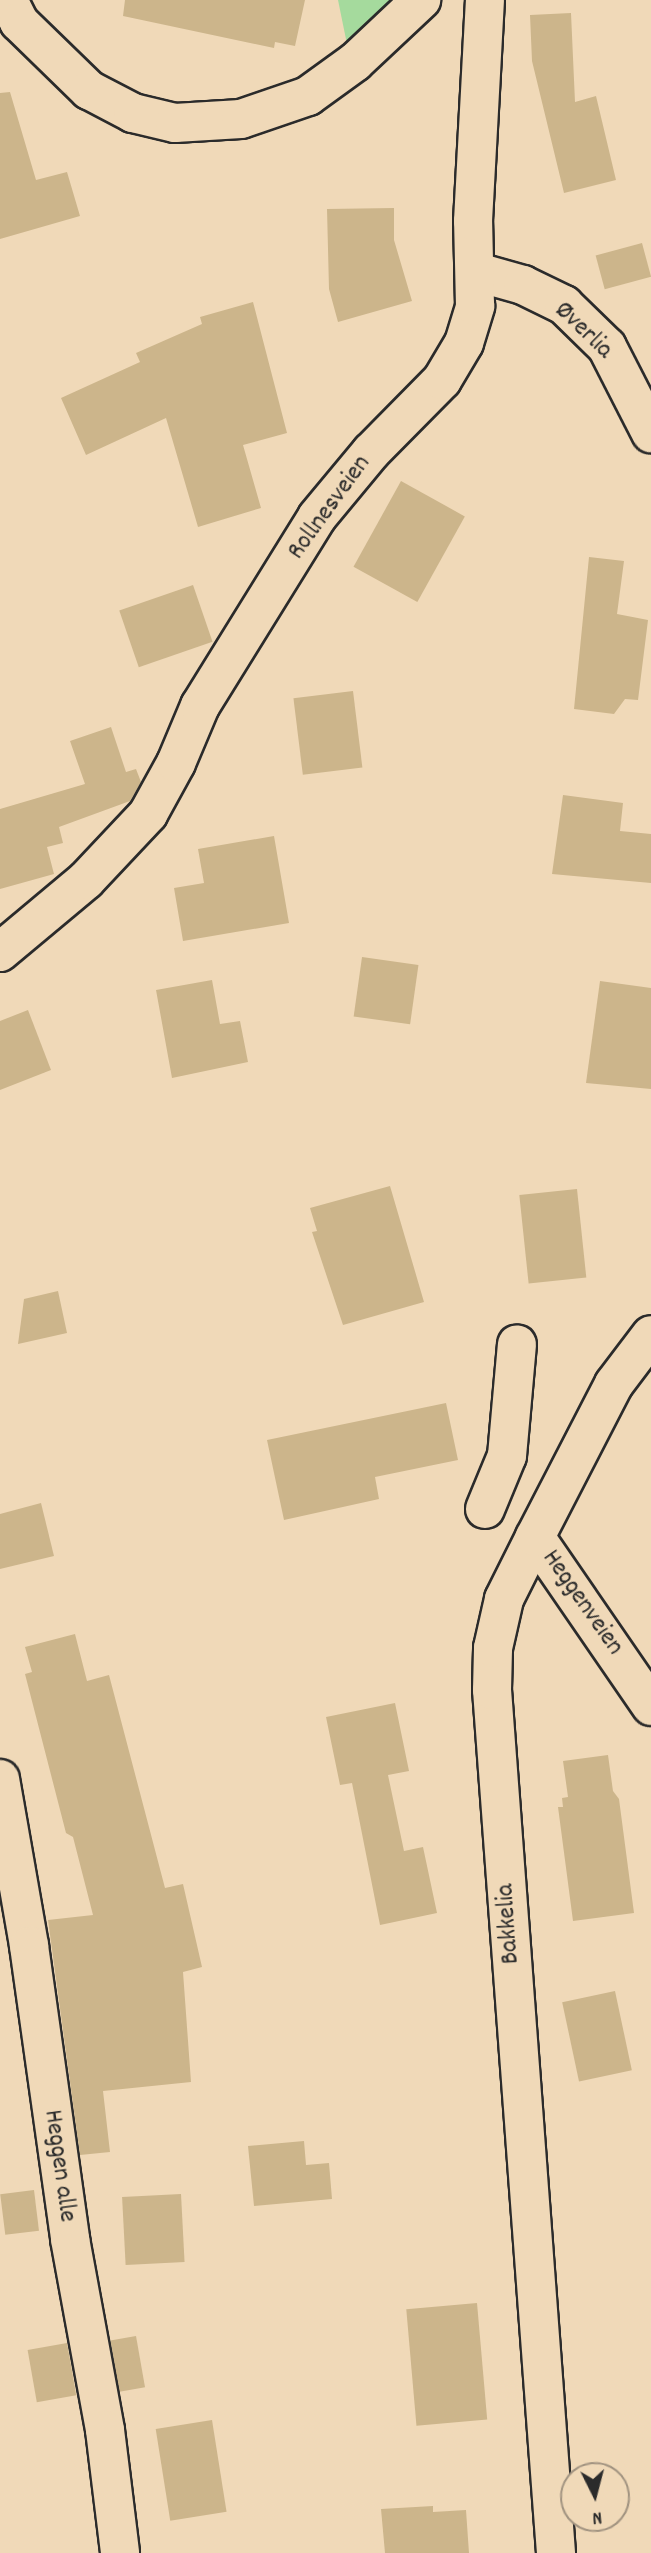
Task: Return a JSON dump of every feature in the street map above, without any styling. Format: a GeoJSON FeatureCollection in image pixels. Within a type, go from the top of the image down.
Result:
{"type":"FeatureCollection","features":[{"type":"Feature","properties":{"kind":"street"},"geometry":{"type":"LineString","coordinates":[[8,0],[19,22],[89,90],[132,113],[176,123],[241,119],[309,96],[355,62],[421,0]]}},
{"type":"Feature","properties":{"kind":"street","name":"Rollnesveien"},"geometry":{"type":"LineString","coordinates":[[0,951],[86,880],[148,814],[176,762],[200,706],[317,517],[371,452],[442,380],[464,343],[475,306],[477,272],[474,221],[485,0]]}},
{"type":"Feature","properties":{"kind":"street","name":"Øverlia"},"geometry":{"type":"LineString","coordinates":[[477,272],[523,285],[564,305],[607,347],[651,433]]}},
{"type":"Feature","properties":{"kind":"street","name":"Bakkelia"},"geometry":{"type":"LineString","coordinates":[[556,2553],[492,1690],[493,1648],[504,1598],[614,1384],[651,1335]]}},
{"type":"Feature","properties":{"kind":"street"},"geometry":{"type":"LineString","coordinates":[[485,1509],[507,1456],[517,1344]]}},
{"type":"Feature","properties":{"kind":"street","name":"Heggenveien"},"geometry":{"type":"LineString","coordinates":[[535,1537],[651,1706]]}},
{"type":"Feature","properties":{"kind":"street","name":"Heggen alle"},"geometry":{"type":"LineString","coordinates":[[0,1779],[29,1945],[70,2239],[105,2430],[120,2553]]}},
{"type":"Feature","properties":{"kind":"green space"},"geometry":{"type":"Polygon","coordinates":[[[338,0],[433,0],[349,54],[338,0]]]}},
{"type":"Feature","properties":{"kind":"building"},"geometry":{"type":"Polygon","coordinates":[[[125,0],[305,0],[295,46],[275,42],[274,48],[123,16],[125,0]]]}},
{"type":"Feature","properties":{"kind":"building"},"geometry":{"type":"Polygon","coordinates":[[[571,13],[575,102],[596,96],[616,180],[564,193],[532,61],[530,15],[571,13]]]}},
{"type":"Feature","properties":{"kind":"building"},"geometry":{"type":"Polygon","coordinates":[[[10,92],[36,180],[67,172],[80,216],[0,239],[0,93],[10,92]]]}},
{"type":"Feature","properties":{"kind":"building"},"geometry":{"type":"Polygon","coordinates":[[[394,208],[394,240],[412,301],[338,322],[329,289],[327,209],[394,208]]]}},
{"type":"Feature","properties":{"kind":"building"},"geometry":{"type":"Polygon","coordinates":[[[642,243],[651,277],[605,289],[596,255],[642,243]]]}},
{"type":"Feature","properties":{"kind":"building"},"geometry":{"type":"Polygon","coordinates":[[[253,302],[287,433],[243,445],[261,508],[198,527],[166,418],[86,455],[61,398],[140,362],[136,353],[202,324],[200,317],[253,302]]]}},
{"type":"Feature","properties":{"kind":"building"},"geometry":{"type":"Polygon","coordinates":[[[401,481],[465,516],[417,602],[353,567],[401,481]]]}},
{"type":"Feature","properties":{"kind":"building"},"geometry":{"type":"Polygon","coordinates":[[[589,557],[624,561],[617,614],[648,620],[638,700],[625,699],[614,714],[574,709],[589,557]]]}},
{"type":"Feature","properties":{"kind":"building"},"geometry":{"type":"Polygon","coordinates":[[[193,585],[213,642],[139,667],[119,610],[193,585]]]}},
{"type":"Feature","properties":{"kind":"building"},"geometry":{"type":"Polygon","coordinates":[[[353,691],[362,767],[303,775],[293,698],[353,691]]]}},
{"type":"Feature","properties":{"kind":"building"},"geometry":{"type":"Polygon","coordinates":[[[111,727],[126,772],[136,769],[141,782],[130,801],[59,827],[63,843],[47,847],[54,874],[0,889],[0,809],[85,784],[70,741],[111,727]]]}},
{"type":"Feature","properties":{"kind":"building"},"geometry":{"type":"Polygon","coordinates":[[[563,795],[623,803],[620,831],[651,834],[651,883],[552,874],[563,795]]]}},
{"type":"Feature","properties":{"kind":"building"},"geometry":{"type":"Polygon","coordinates":[[[274,836],[289,923],[183,941],[174,888],[204,883],[198,849],[274,836]]]}},
{"type":"Feature","properties":{"kind":"building"},"geometry":{"type":"Polygon","coordinates":[[[362,957],[418,965],[410,1024],[354,1016],[362,957]]]}},
{"type":"Feature","properties":{"kind":"building"},"geometry":{"type":"Polygon","coordinates":[[[212,980],[220,1024],[240,1021],[248,1062],[172,1078],[156,990],[212,980]]]}},
{"type":"Feature","properties":{"kind":"building"},"geometry":{"type":"Polygon","coordinates":[[[600,981],[651,988],[651,1089],[586,1083],[600,981]]]}},
{"type":"Feature","properties":{"kind":"building"},"geometry":{"type":"Polygon","coordinates":[[[28,1010],[51,1070],[0,1090],[0,1021],[28,1010]]]}},
{"type":"Feature","properties":{"kind":"building"},"geometry":{"type":"Polygon","coordinates":[[[390,1186],[424,1302],[343,1325],[312,1232],[317,1231],[310,1208],[390,1186]]]}},
{"type":"Feature","properties":{"kind":"building"},"geometry":{"type":"Polygon","coordinates":[[[577,1189],[586,1278],[529,1284],[519,1195],[577,1189]]]}},
{"type":"Feature","properties":{"kind":"building"},"geometry":{"type":"Polygon","coordinates":[[[58,1291],[67,1333],[18,1344],[24,1299],[58,1291]]]}},
{"type":"Feature","properties":{"kind":"building"},"geometry":{"type":"Polygon","coordinates":[[[446,1403],[458,1460],[375,1477],[379,1499],[284,1520],[267,1440],[446,1403]]]}},
{"type":"Feature","properties":{"kind":"building"},"geometry":{"type":"Polygon","coordinates":[[[41,1503],[54,1556],[0,1569],[0,1514],[41,1503]]]}},
{"type":"Feature","properties":{"kind":"building"},"geometry":{"type":"Polygon","coordinates":[[[75,1634],[87,1681],[109,1675],[165,1888],[183,1884],[202,1967],[183,1972],[191,2082],[103,2091],[110,2152],[80,2155],[48,1920],[93,1915],[73,1837],[66,1833],[25,1674],[32,1672],[25,1647],[75,1634]]]}},
{"type":"Feature","properties":{"kind":"building"},"geometry":{"type":"Polygon","coordinates":[[[395,1703],[409,1771],[388,1775],[404,1851],[423,1847],[437,1913],[380,1925],[352,1783],[340,1785],[326,1717],[395,1703]]]}},
{"type":"Feature","properties":{"kind":"building"},"geometry":{"type":"Polygon","coordinates":[[[608,1755],[613,1791],[619,1799],[634,1913],[573,1921],[558,1807],[563,1807],[562,1798],[568,1797],[563,1761],[608,1755]]]}},
{"type":"Feature","properties":{"kind":"building"},"geometry":{"type":"Polygon","coordinates":[[[615,1991],[632,2070],[579,2081],[562,2002],[615,1991]]]}},
{"type":"Feature","properties":{"kind":"building"},"geometry":{"type":"Polygon","coordinates":[[[304,2141],[306,2165],[329,2163],[332,2199],[254,2206],[248,2146],[304,2141]]]}},
{"type":"Feature","properties":{"kind":"building"},"geometry":{"type":"Polygon","coordinates":[[[34,2190],[39,2231],[5,2235],[0,2194],[34,2190]]]}},
{"type":"Feature","properties":{"kind":"building"},"geometry":{"type":"Polygon","coordinates":[[[181,2194],[185,2262],[126,2265],[122,2197],[181,2194]]]}},
{"type":"Feature","properties":{"kind":"building"},"geometry":{"type":"Polygon","coordinates":[[[477,2303],[487,2420],[416,2426],[406,2309],[477,2303]]]}},
{"type":"Feature","properties":{"kind":"building"},"geometry":{"type":"Polygon","coordinates":[[[136,2336],[145,2387],[119,2392],[110,2341],[136,2336]]]}},
{"type":"Feature","properties":{"kind":"building"},"geometry":{"type":"Polygon","coordinates":[[[67,2343],[76,2395],[37,2402],[28,2350],[67,2343]]]}},
{"type":"Feature","properties":{"kind":"building"},"geometry":{"type":"Polygon","coordinates":[[[212,2420],[227,2512],[170,2521],[156,2429],[212,2420]]]}},
{"type":"Feature","properties":{"kind":"building"},"geometry":{"type":"Polygon","coordinates":[[[433,2506],[433,2512],[466,2510],[469,2553],[385,2553],[381,2509],[433,2506]]]}}]}
